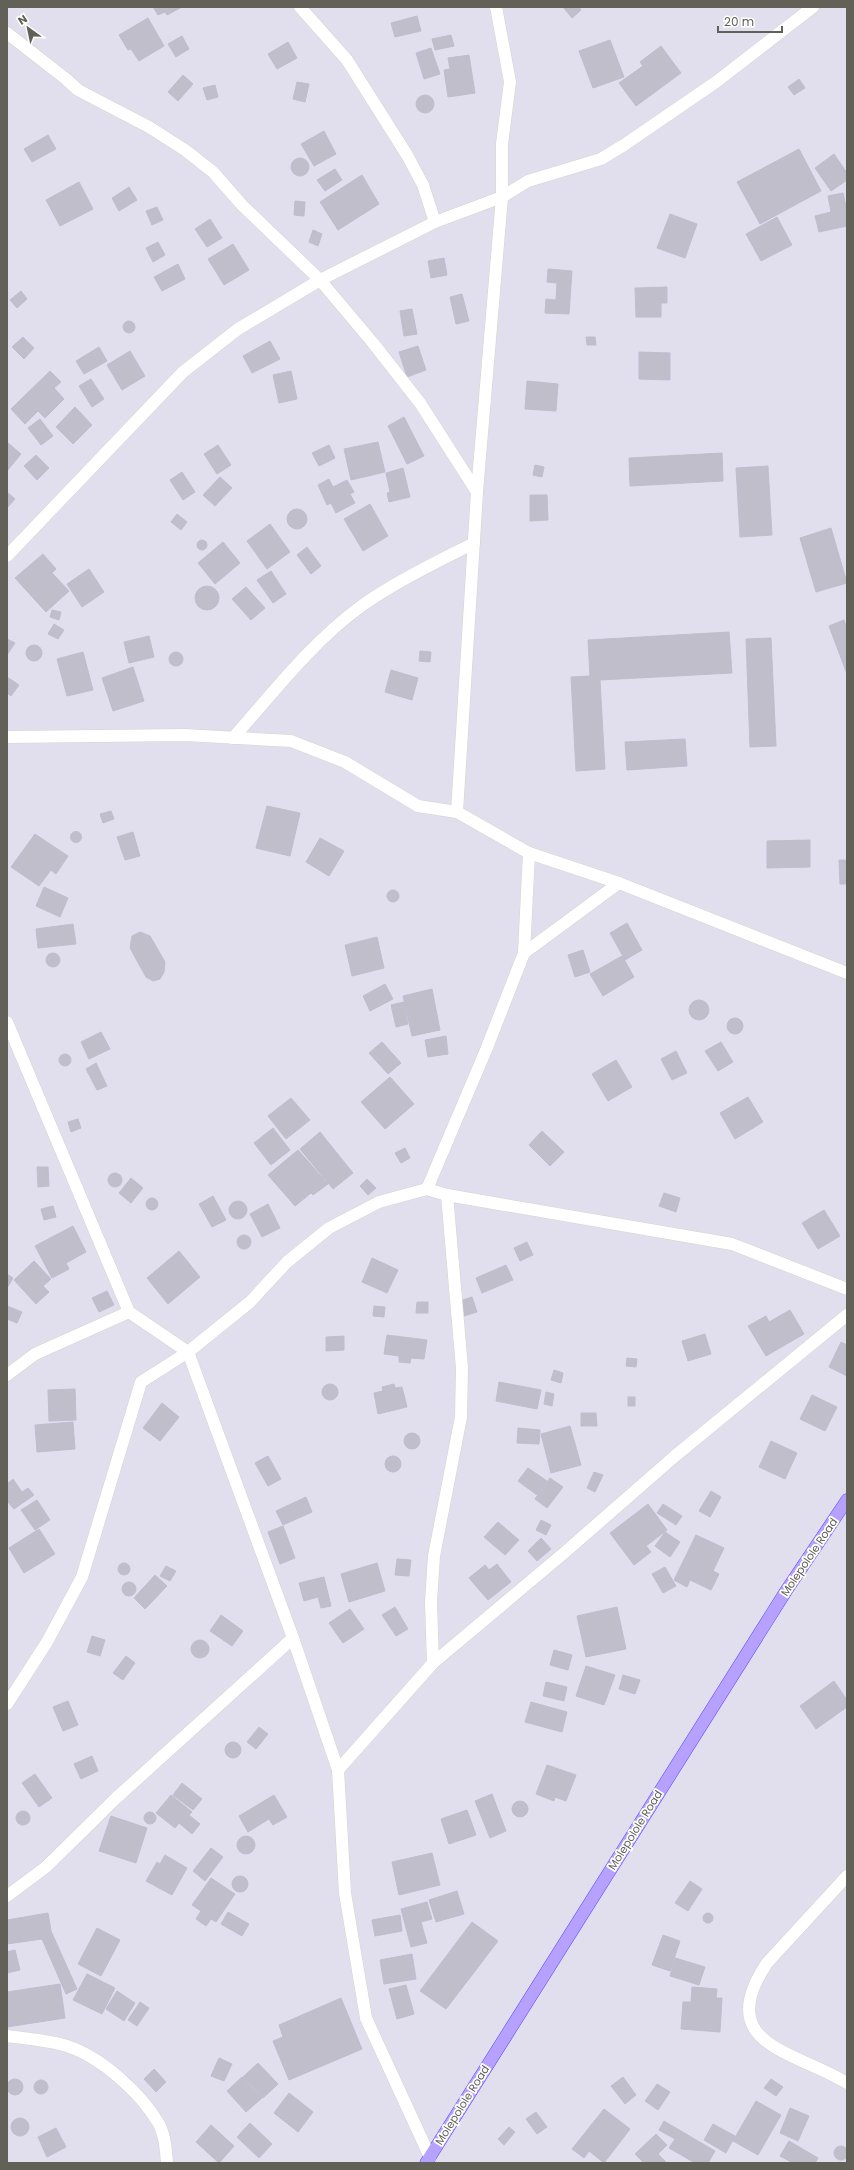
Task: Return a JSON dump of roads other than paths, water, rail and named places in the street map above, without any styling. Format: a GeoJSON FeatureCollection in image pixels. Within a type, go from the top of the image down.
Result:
{"type":"FeatureCollection","features":[{"type":"Feature","properties":{"kind":"main road","name":"Molepolole Road"},"geometry":{"type":"LineString","coordinates":[[428,2160],[786,1591],[847,1500]]}},
{"type":"Feature","properties":{"kind":"street"},"geometry":{"type":"LineString","coordinates":[[300,7],[347,60],[403,149],[423,185],[435,222]]}},
{"type":"Feature","properties":{"kind":"street"},"geometry":{"type":"LineString","coordinates":[[457,812],[477,492],[502,197],[502,144],[510,82],[496,7]]}},
{"type":"Feature","properties":{"kind":"street"},"geometry":{"type":"LineString","coordinates":[[7,556],[183,372],[238,329],[320,280],[435,222],[502,197],[528,181],[601,159],[716,82],[813,7]]}},
{"type":"Feature","properties":{"kind":"street"},"geometry":{"type":"LineString","coordinates":[[7,34],[66,79],[78,90],[149,127],[197,158],[226,184],[242,205],[320,280],[373,343],[420,403],[477,492]]}},
{"type":"Feature","properties":{"kind":"street"},"geometry":{"type":"LineString","coordinates":[[233,738],[311,650],[360,607],[412,575],[474,543]]}},
{"type":"Feature","properties":{"kind":"street"},"geometry":{"type":"LineString","coordinates":[[7,736],[184,735],[291,741],[345,762],[418,806],[457,812],[529,853],[619,883],[847,973]]}},
{"type":"Feature","properties":{"kind":"street"},"geometry":{"type":"LineString","coordinates":[[427,1189],[486,1050],[524,953],[529,853]]}},
{"type":"Feature","properties":{"kind":"street"},"geometry":{"type":"LineString","coordinates":[[524,953],[619,883]]}},
{"type":"Feature","properties":{"kind":"street"},"geometry":{"type":"LineString","coordinates":[[7,1022],[129,1312],[188,1352],[294,1638],[338,1770],[345,1893],[366,2018],[428,2160]]}},
{"type":"Feature","properties":{"kind":"street"},"geometry":{"type":"LineString","coordinates":[[7,1704],[47,1642],[82,1577],[141,1382],[188,1352],[250,1302],[287,1262],[329,1228],[379,1202],[427,1189],[447,1194],[732,1244],[847,1289]]}},
{"type":"Feature","properties":{"kind":"street"},"geometry":{"type":"LineString","coordinates":[[433,1664],[431,1602],[434,1556],[460,1417],[462,1368],[447,1194]]}},
{"type":"Feature","properties":{"kind":"street"},"geometry":{"type":"LineString","coordinates":[[7,1375],[34,1354],[129,1312]]}},
{"type":"Feature","properties":{"kind":"street"},"geometry":{"type":"LineString","coordinates":[[338,1770],[433,1664],[564,1553],[675,1456],[847,1315]]}},
{"type":"Feature","properties":{"kind":"street"},"geometry":{"type":"LineString","coordinates":[[7,1896],[46,1867],[120,1794],[294,1638]]}},
{"type":"Feature","properties":{"kind":"street"},"geometry":{"type":"LineString","coordinates":[[847,1876],[766,1963],[757,1978],[749,1997],[748,2014],[754,2028],[765,2040],[786,2054],[810,2066],[832,2074],[847,2083]]}},
{"type":"Feature","properties":{"kind":"street"},"geometry":{"type":"LineString","coordinates":[[7,2036],[68,2046],[98,2062],[132,2089],[159,2124],[165,2140],[167,2163]]}}]}
